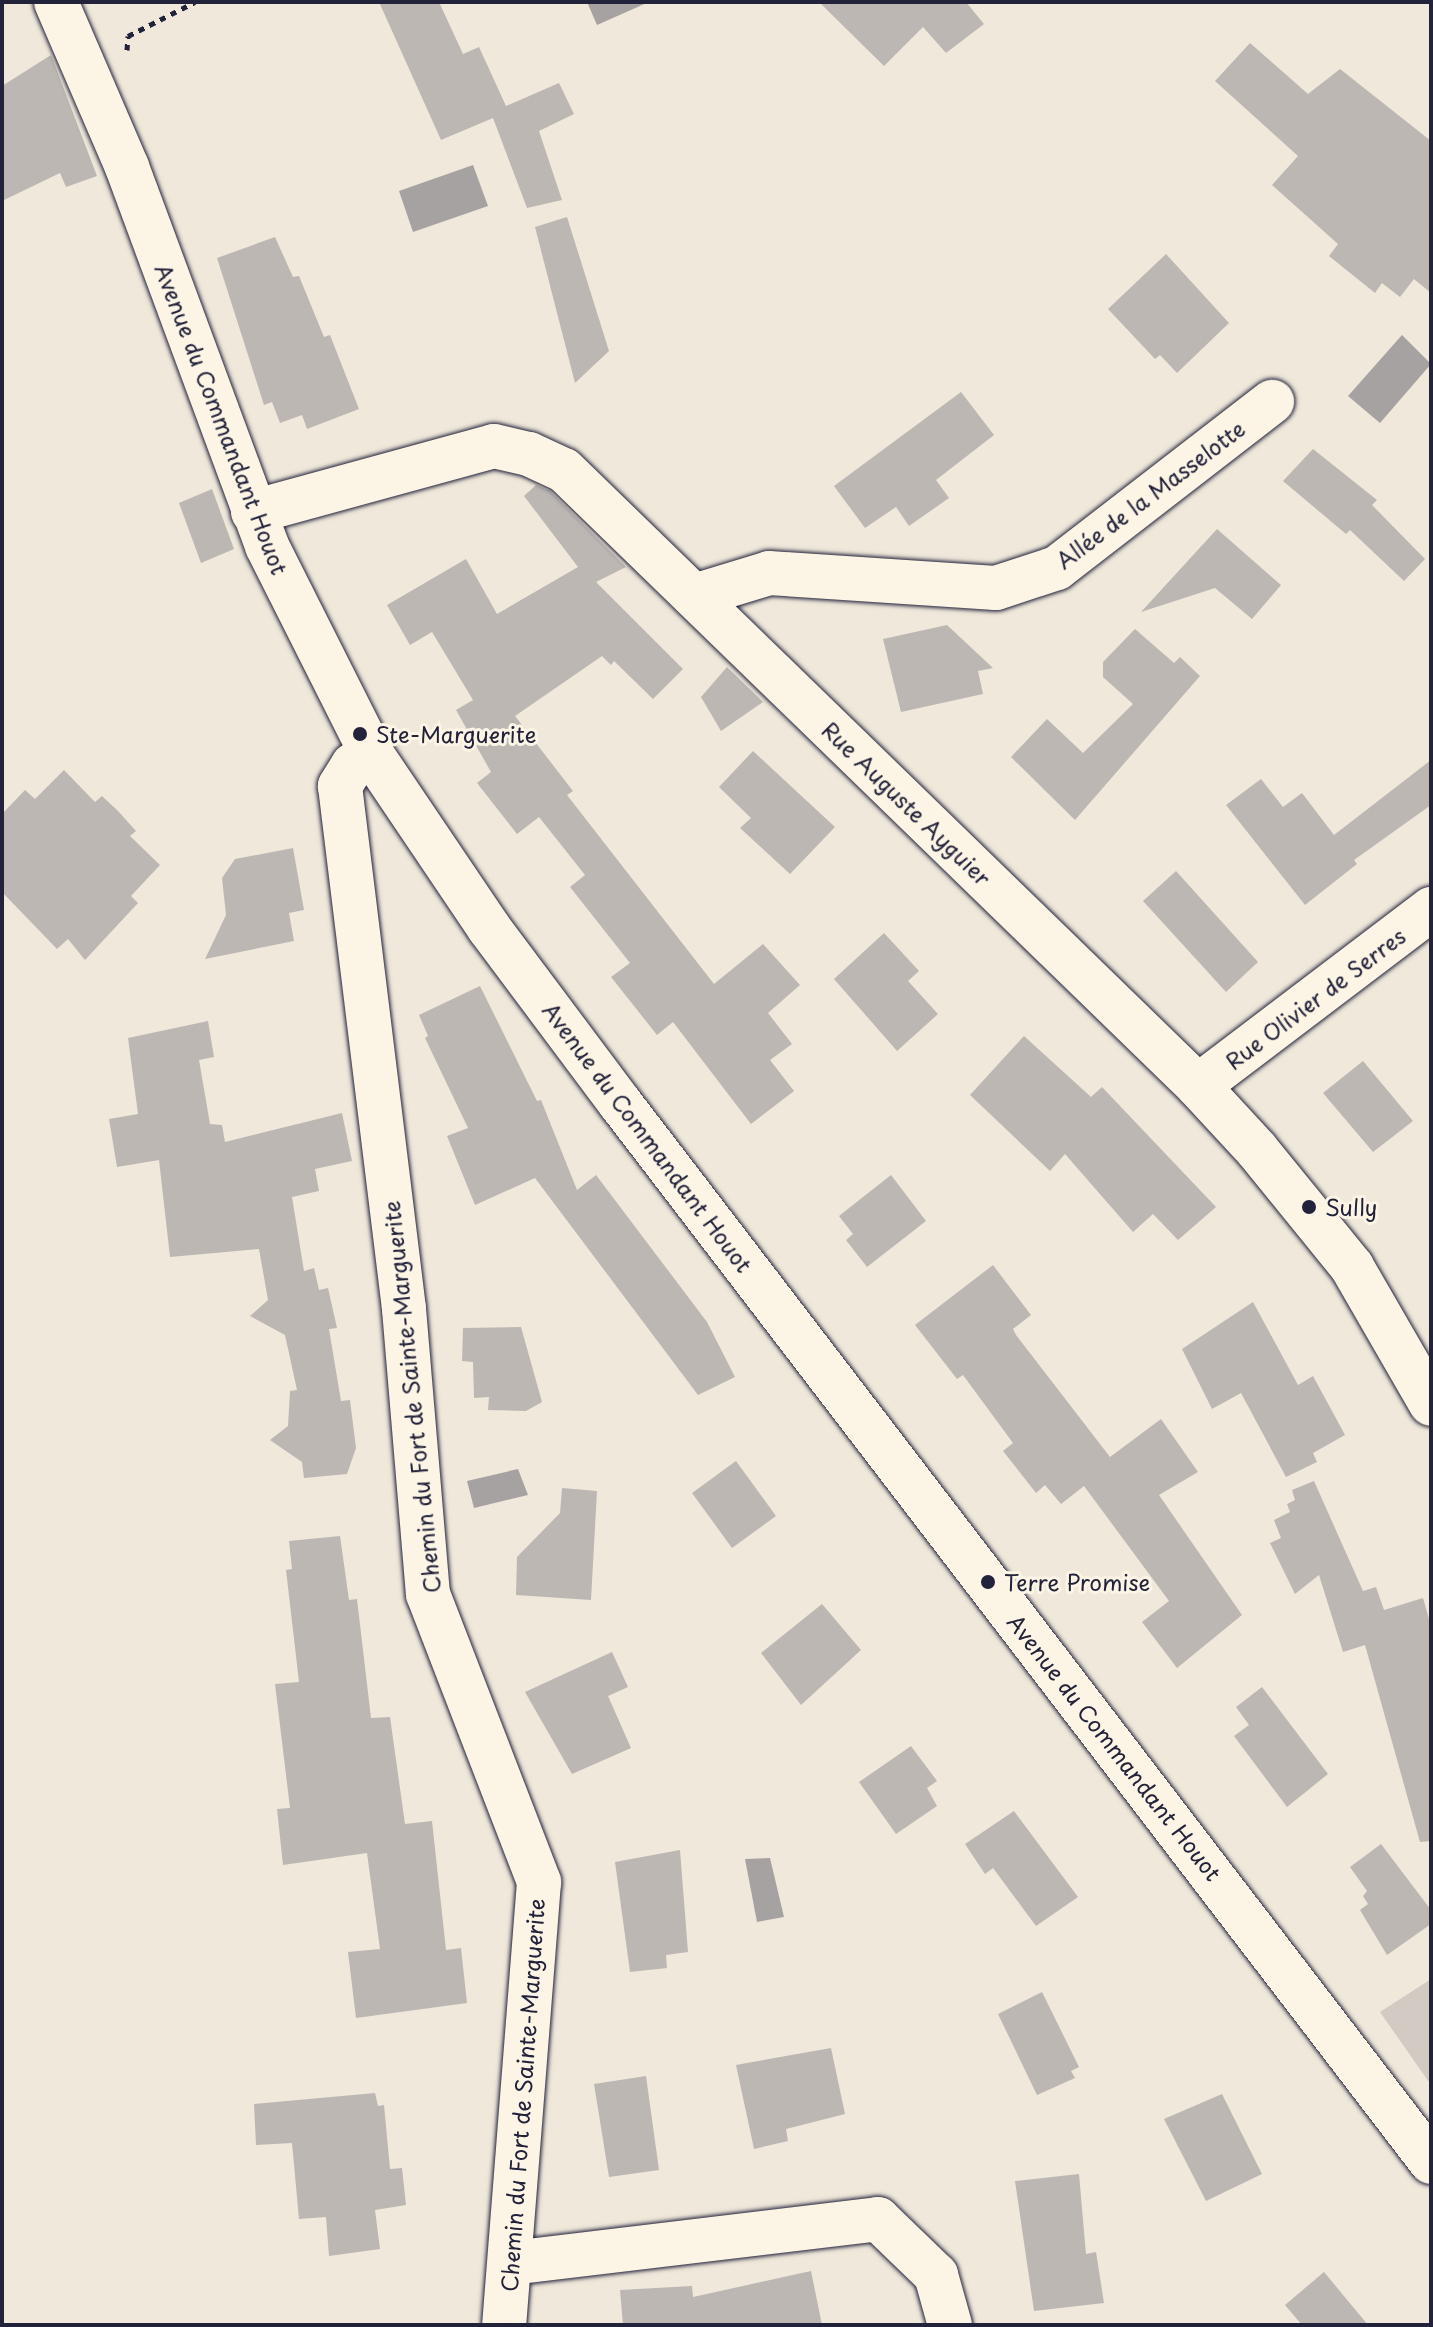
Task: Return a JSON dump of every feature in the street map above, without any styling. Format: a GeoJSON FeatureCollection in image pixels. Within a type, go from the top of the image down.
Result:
{"type":"FeatureCollection","features":[{"type":"Feature","properties":{"kind":"street","name":"Avenue du Commandant Houot"},"geometry":{"type":"LineString","coordinates":[[56,2],[127,167],[253,512],[334,686],[371,753],[489,928],[1431,2162]]}},
{"type":"Feature","properties":{"kind":"street","name":"Allée de la Masselotte"},"geometry":{"type":"LineString","coordinates":[[694,596],[769,573],[996,588],[1057,568],[1272,402]]}},
{"type":"Feature","properties":{"kind":"street","name":"Rue Auguste Ayguier"},"geometry":{"type":"LineString","coordinates":[[253,512],[494,446],[529,454],[564,470],[1198,1086],[1317,1219],[1352,1267],[1431,1404]]}},
{"type":"Feature","properties":{"kind":"street","name":"Chemin du Fort de Sainte-Marguerite"},"geometry":{"type":"LineString","coordinates":[[371,753],[353,765],[340,786],[404,1309],[428,1594],[539,1882],[504,2325]]}},
{"type":"Feature","properties":{"kind":"street","name":"Rue Olivier de Serres"},"geometry":{"type":"LineString","coordinates":[[1198,1086],[1431,909]]}},
{"type":"Feature","properties":{"kind":"street"},"geometry":{"type":"LineString","coordinates":[[511,2263],[878,2219],[936,2275],[950,2325]]}},
{"type":"Feature","properties":{"kind":"path"},"geometry":{"type":"LineString","coordinates":[[127,65],[128,36],[195,2]]}},
{"type":"Feature","properties":{"kind":"shaded area"},"geometry":{"type":"Polygon","coordinates":[[[587,2],[649,2],[597,25],[587,2]]]}},
{"type":"Feature","properties":{"kind":"shaded area"},"geometry":{"type":"Polygon","coordinates":[[[473,165],[488,206],[413,232],[399,191],[473,165]]]}},
{"type":"Feature","properties":{"kind":"shaded area"},"geometry":{"type":"Polygon","coordinates":[[[1402,335],[1431,364],[1380,423],[1348,396],[1402,335]]]}},
{"type":"Feature","properties":{"kind":"shaded area"},"geometry":{"type":"Polygon","coordinates":[[[518,1469],[528,1495],[474,1508],[467,1481],[518,1469]]]}},
{"type":"Feature","properties":{"kind":"shaded area"},"geometry":{"type":"Polygon","coordinates":[[[770,1858],[784,1917],[757,1922],[745,1859],[770,1858]]]}},
{"type":"Feature","properties":{"kind":"shaded area"},"geometry":{"type":"Polygon","coordinates":[[[1431,1979],[1431,2085],[1380,2012],[1431,1979]]]}},
{"type":"Feature","properties":{"kind":"building"},"geometry":{"type":"Polygon","coordinates":[[[379,2],[439,2],[463,54],[479,47],[506,106],[559,83],[574,114],[539,131],[562,200],[527,208],[493,118],[441,140],[379,2]]]}},
{"type":"Feature","properties":{"kind":"building"},"geometry":{"type":"Polygon","coordinates":[[[819,2],[966,2],[984,24],[946,53],[923,27],[884,66],[819,2]]]}},
{"type":"Feature","properties":{"kind":"building"},"geometry":{"type":"Polygon","coordinates":[[[1250,43],[1308,94],[1340,69],[1431,141],[1431,293],[1414,279],[1400,297],[1382,283],[1375,293],[1329,256],[1338,244],[1272,185],[1298,156],[1215,81],[1250,43]]]}},
{"type":"Feature","properties":{"kind":"building"},"geometry":{"type":"Polygon","coordinates":[[[51,55],[97,176],[66,187],[60,173],[2,201],[2,86],[51,55]]]}},
{"type":"Feature","properties":{"kind":"building"},"geometry":{"type":"Polygon","coordinates":[[[567,217],[609,351],[575,383],[535,227],[567,217]]]}},
{"type":"Feature","properties":{"kind":"building"},"geometry":{"type":"Polygon","coordinates":[[[275,237],[293,277],[299,276],[324,337],[330,335],[359,409],[307,429],[302,415],[280,423],[272,402],[264,405],[217,258],[275,237]]]}},
{"type":"Feature","properties":{"kind":"building"},"geometry":{"type":"Polygon","coordinates":[[[1166,254],[1229,323],[1177,373],[1160,355],[1155,359],[1108,309],[1166,254]]]}},
{"type":"Feature","properties":{"kind":"building"},"geometry":{"type":"Polygon","coordinates":[[[961,392],[994,435],[936,480],[949,498],[909,526],[896,507],[865,528],[834,486],[961,392]]]}},
{"type":"Feature","properties":{"kind":"building"},"geometry":{"type":"Polygon","coordinates":[[[1313,449],[1377,500],[1372,505],[1425,559],[1404,581],[1350,530],[1346,534],[1283,481],[1313,449]]]}},
{"type":"Feature","properties":{"kind":"building"},"geometry":{"type":"Polygon","coordinates":[[[536,485],[550,491],[626,567],[596,582],[683,669],[653,699],[614,661],[611,665],[602,656],[515,716],[573,791],[567,795],[714,984],[763,944],[800,985],[768,1013],[792,1044],[770,1060],[794,1091],[751,1124],[673,1022],[657,1035],[611,977],[630,963],[570,887],[585,875],[539,817],[517,834],[477,783],[491,772],[456,710],[473,700],[432,632],[410,645],[387,605],[466,559],[497,614],[578,567],[524,496],[536,485]]]}},
{"type":"Feature","properties":{"kind":"building"},"geometry":{"type":"Polygon","coordinates":[[[212,489],[234,549],[201,563],[179,503],[212,489]]]}},
{"type":"Feature","properties":{"kind":"building"},"geometry":{"type":"Polygon","coordinates":[[[1217,529],[1281,585],[1252,619],[1215,588],[1141,612],[1217,529]]]}},
{"type":"Feature","properties":{"kind":"building"},"geometry":{"type":"Polygon","coordinates":[[[947,625],[993,668],[978,671],[983,694],[901,712],[883,639],[947,625]]]}},
{"type":"Feature","properties":{"kind":"building"},"geometry":{"type":"Polygon","coordinates":[[[1135,629],[1174,663],[1180,657],[1200,676],[1075,820],[1011,757],[1047,719],[1083,753],[1133,704],[1103,677],[1103,662],[1135,629]]]}},
{"type":"Feature","properties":{"kind":"building"},"geometry":{"type":"Polygon","coordinates":[[[727,667],[763,702],[721,731],[701,697],[727,667]]]}},
{"type":"Feature","properties":{"kind":"building"},"geometry":{"type":"Polygon","coordinates":[[[753,751],[835,827],[790,874],[740,828],[751,818],[719,787],[753,751]]]}},
{"type":"Feature","properties":{"kind":"building"},"geometry":{"type":"Polygon","coordinates":[[[1431,760],[1431,805],[1354,860],[1357,864],[1305,905],[1226,805],[1261,779],[1283,807],[1302,793],[1334,835],[1431,760]]]}},
{"type":"Feature","properties":{"kind":"building"},"geometry":{"type":"Polygon","coordinates":[[[64,770],[95,802],[102,796],[118,811],[136,831],[130,836],[160,865],[131,896],[138,903],[85,960],[68,939],[57,949],[2,892],[2,814],[25,790],[35,799],[64,770]]]}},
{"type":"Feature","properties":{"kind":"building"},"geometry":{"type":"Polygon","coordinates":[[[293,848],[304,910],[289,913],[294,941],[205,959],[226,915],[222,878],[235,859],[293,848]]]}},
{"type":"Feature","properties":{"kind":"building"},"geometry":{"type":"Polygon","coordinates":[[[1176,871],[1258,962],[1226,992],[1143,901],[1176,871]]]}},
{"type":"Feature","properties":{"kind":"building"},"geometry":{"type":"Polygon","coordinates":[[[884,933],[919,971],[908,981],[938,1014],[897,1051],[834,979],[884,933]]]}},
{"type":"Feature","properties":{"kind":"building"},"geometry":{"type":"Polygon","coordinates":[[[480,986],[537,1101],[541,1100],[577,1190],[596,1175],[707,1322],[735,1377],[698,1395],[535,1178],[475,1205],[447,1136],[468,1128],[425,1038],[428,1036],[419,1015],[480,986]]]}},
{"type":"Feature","properties":{"kind":"building"},"geometry":{"type":"Polygon","coordinates":[[[208,1021],[214,1057],[199,1060],[210,1124],[222,1125],[225,1142],[342,1113],[352,1161],[315,1169],[319,1191],[292,1197],[304,1271],[314,1268],[319,1290],[328,1288],[337,1328],[329,1329],[341,1401],[350,1400],[356,1448],[347,1474],[304,1478],[302,1462],[270,1440],[288,1426],[290,1391],[297,1390],[285,1335],[250,1316],[268,1300],[259,1249],[170,1257],[159,1160],[117,1167],[109,1119],[138,1114],[128,1038],[208,1021]]]}},
{"type":"Feature","properties":{"kind":"building"},"geometry":{"type":"Polygon","coordinates":[[[1024,1036],[1091,1097],[1102,1087],[1216,1207],[1178,1240],[1153,1214],[1133,1232],[1065,1154],[1050,1171],[970,1095],[1024,1036]]]}},
{"type":"Feature","properties":{"kind":"building"},"geometry":{"type":"Polygon","coordinates":[[[1363,1061],[1413,1121],[1373,1152],[1323,1093],[1363,1061]]]}},
{"type":"Feature","properties":{"kind":"building"},"geometry":{"type":"Polygon","coordinates":[[[891,1175],[926,1221],[867,1267],[846,1240],[853,1234],[839,1216],[891,1175]]]}},
{"type":"Feature","properties":{"kind":"building"},"geometry":{"type":"Polygon","coordinates":[[[993,1265],[1031,1315],[1013,1329],[1016,1335],[1110,1457],[1161,1419],[1198,1472],[1159,1495],[1242,1615],[1177,1668],[1142,1622],[1169,1601],[1084,1486],[1061,1504],[1045,1485],[1036,1493],[1003,1451],[1013,1443],[963,1375],[957,1379],[915,1325],[993,1265]]]}},
{"type":"Feature","properties":{"kind":"building"},"geometry":{"type":"Polygon","coordinates":[[[1253,1302],[1298,1385],[1313,1376],[1345,1435],[1313,1453],[1317,1462],[1286,1477],[1241,1393],[1212,1409],[1182,1349],[1253,1302]]]}},
{"type":"Feature","properties":{"kind":"building"},"geometry":{"type":"Polygon","coordinates":[[[521,1327],[542,1402],[526,1411],[488,1410],[489,1397],[474,1398],[473,1362],[462,1361],[463,1328],[521,1327]]]}},
{"type":"Feature","properties":{"kind":"building"},"geometry":{"type":"Polygon","coordinates":[[[736,1461],[776,1516],[732,1548],[692,1493],[736,1461]]]}},
{"type":"Feature","properties":{"kind":"building"},"geometry":{"type":"Polygon","coordinates":[[[1314,1481],[1363,1591],[1376,1587],[1384,1610],[1423,1598],[1431,1626],[1431,1841],[1420,1842],[1365,1645],[1343,1652],[1319,1575],[1295,1594],[1270,1543],[1281,1538],[1274,1520],[1290,1512],[1287,1504],[1295,1500],[1292,1490],[1314,1481]]]}},
{"type":"Feature","properties":{"kind":"building"},"geometry":{"type":"Polygon","coordinates":[[[562,1488],[597,1491],[591,1600],[516,1595],[517,1557],[560,1513],[562,1488]]]}},
{"type":"Feature","properties":{"kind":"building"},"geometry":{"type":"Polygon","coordinates":[[[340,1536],[349,1600],[357,1599],[371,1718],[390,1717],[405,1824],[432,1821],[446,1950],[461,1948],[467,2003],[356,2018],[348,1952],[380,1949],[367,1853],[283,1865],[277,1809],[290,1808],[275,1684],[299,1682],[286,1570],[292,1569],[289,1541],[340,1536]]]}},
{"type":"Feature","properties":{"kind":"building"},"geometry":{"type":"Polygon","coordinates":[[[822,1604],[861,1650],[801,1705],[761,1653],[822,1604]]]}},
{"type":"Feature","properties":{"kind":"building"},"geometry":{"type":"Polygon","coordinates":[[[612,1652],[628,1687],[608,1696],[631,1748],[572,1774],[525,1692],[612,1652]]]}},
{"type":"Feature","properties":{"kind":"building"},"geometry":{"type":"Polygon","coordinates":[[[1262,1687],[1328,1774],[1287,1807],[1234,1736],[1249,1725],[1236,1707],[1262,1687]]]}},
{"type":"Feature","properties":{"kind":"building"},"geometry":{"type":"Polygon","coordinates":[[[911,1746],[937,1781],[927,1788],[937,1806],[896,1834],[859,1782],[911,1746]]]}},
{"type":"Feature","properties":{"kind":"building"},"geometry":{"type":"Polygon","coordinates":[[[1014,1811],[1078,1897],[1036,1926],[993,1868],[985,1874],[965,1844],[1014,1811]]]}},
{"type":"Feature","properties":{"kind":"building"},"geometry":{"type":"Polygon","coordinates":[[[1381,1844],[1431,1910],[1431,1924],[1387,1955],[1360,1910],[1368,1904],[1363,1896],[1367,1891],[1350,1867],[1381,1844]]]}},
{"type":"Feature","properties":{"kind":"building"},"geometry":{"type":"Polygon","coordinates":[[[680,1850],[688,1952],[666,1955],[667,1968],[630,1972],[615,1862],[680,1850]]]}},
{"type":"Feature","properties":{"kind":"building"},"geometry":{"type":"Polygon","coordinates":[[[1042,1992],[1079,2067],[1071,2071],[1075,2078],[1037,2095],[998,2014],[1042,1992]]]}},
{"type":"Feature","properties":{"kind":"building"},"geometry":{"type":"Polygon","coordinates":[[[831,2048],[845,2114],[786,2129],[788,2141],[754,2149],[736,2065],[831,2048]]]}},
{"type":"Feature","properties":{"kind":"building"},"geometry":{"type":"Polygon","coordinates":[[[646,2076],[659,2170],[609,2177],[594,2084],[646,2076]]]}},
{"type":"Feature","properties":{"kind":"building"},"geometry":{"type":"Polygon","coordinates":[[[375,2093],[378,2106],[384,2105],[390,2169],[402,2168],[406,2205],[375,2210],[380,2249],[329,2256],[326,2217],[299,2219],[292,2143],[256,2145],[254,2104],[375,2093]]]}},
{"type":"Feature","properties":{"kind":"building"},"geometry":{"type":"Polygon","coordinates":[[[1222,2094],[1262,2174],[1206,2201],[1164,2119],[1222,2094]]]}},
{"type":"Feature","properties":{"kind":"building"},"geometry":{"type":"Polygon","coordinates":[[[1079,2174],[1086,2254],[1096,2252],[1104,2303],[1034,2311],[1015,2181],[1079,2174]]]}},
{"type":"Feature","properties":{"kind":"building"},"geometry":{"type":"Polygon","coordinates":[[[811,2271],[822,2325],[623,2325],[620,2290],[692,2286],[693,2297],[811,2271]]]}},
{"type":"Feature","properties":{"kind":"building"},"geometry":{"type":"Polygon","coordinates":[[[1324,2272],[1368,2325],[1302,2325],[1285,2305],[1324,2272]]]}},
{"type":"Feature","properties":{"kind":"place","name":"Ste-Marguerite"},"geometry":{"type":"Point","coordinates":[360,734]}},
{"type":"Feature","properties":{"kind":"place","name":"Sully"},"geometry":{"type":"Point","coordinates":[1309,1207]}},
{"type":"Feature","properties":{"kind":"place","name":"Terre Promise"},"geometry":{"type":"Point","coordinates":[988,1582]}}]}
